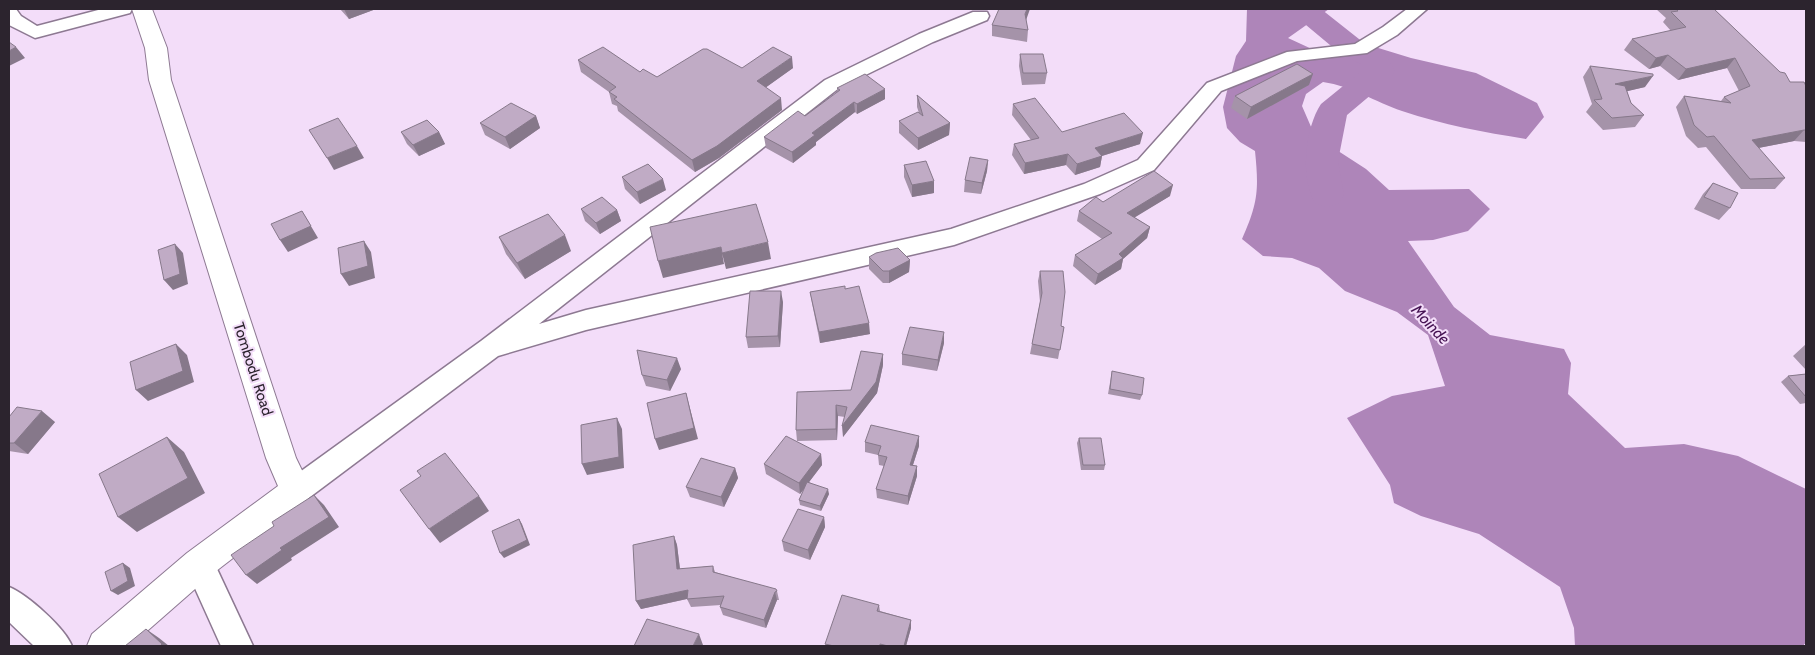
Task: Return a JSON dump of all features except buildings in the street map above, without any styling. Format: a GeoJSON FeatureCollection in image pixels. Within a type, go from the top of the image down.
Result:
{"type":"FeatureCollection","features":[{"type":"Feature","properties":{"kind":"main road","name":"Tombodu Road"},"geometry":{"type":"LineString","coordinates":[[142,9],[156,48],[160,80],[281,458],[296,491]]}},
{"type":"Feature","properties":{"kind":"main road"},"geometry":{"type":"LineString","coordinates":[[104,646],[199,564],[296,491]]}},
{"type":"Feature","properties":{"kind":"street"},"geometry":{"type":"LineString","coordinates":[[9,13],[14,20],[35,32],[123,9]]}},
{"type":"Feature","properties":{"kind":"street"},"geometry":{"type":"LineString","coordinates":[[490,348],[586,320],[954,237],[1092,189],[1146,165],[1214,86],[1294,56],[1360,48],[1390,31],[1418,9]]}},
{"type":"Feature","properties":{"kind":"street"},"geometry":{"type":"LineString","coordinates":[[296,491],[490,348],[832,84],[926,38],[980,16]]}},
{"type":"Feature","properties":{"kind":"street"},"geometry":{"type":"LineString","coordinates":[[199,564],[237,646]]}},
{"type":"Feature","properties":{"kind":"street"},"geometry":{"type":"LineString","coordinates":[[9,602],[56,646]]}},
{"type":"Feature","properties":{"kind":"water"},"geometry":{"type":"Polygon","coordinates":[[[1247,9],[1329,9],[1288,38],[1314,50],[1362,43],[1411,58],[1476,73],[1537,103],[1544,117],[1526,139],[1479,131],[1433,120],[1402,111],[1344,87],[1323,82],[1306,94],[1302,106],[1315,136],[1366,169],[1389,190],[1469,189],[1490,209],[1468,231],[1433,240],[1408,241],[1454,307],[1490,335],[1564,349],[1571,363],[1568,394],[1625,448],[1684,444],[1738,456],[1806,489],[1806,644],[1804,646],[1575,646],[1574,628],[1560,587],[1479,534],[1421,516],[1394,503],[1390,485],[1347,418],[1392,396],[1445,386],[1428,335],[1397,312],[1345,291],[1319,268],[1292,258],[1263,256],[1242,239],[1256,196],[1255,151],[1240,142],[1227,128],[1223,107],[1236,56],[1246,41],[1247,9]]]}},
{"type":"Feature","properties":{"kind":"waterway","name":"Moinde"},"geometry":{"type":"LineString","coordinates":[[1304,9],[1353,49],[1373,58],[1380,71],[1332,111],[1321,161],[1327,195]]}}]}
